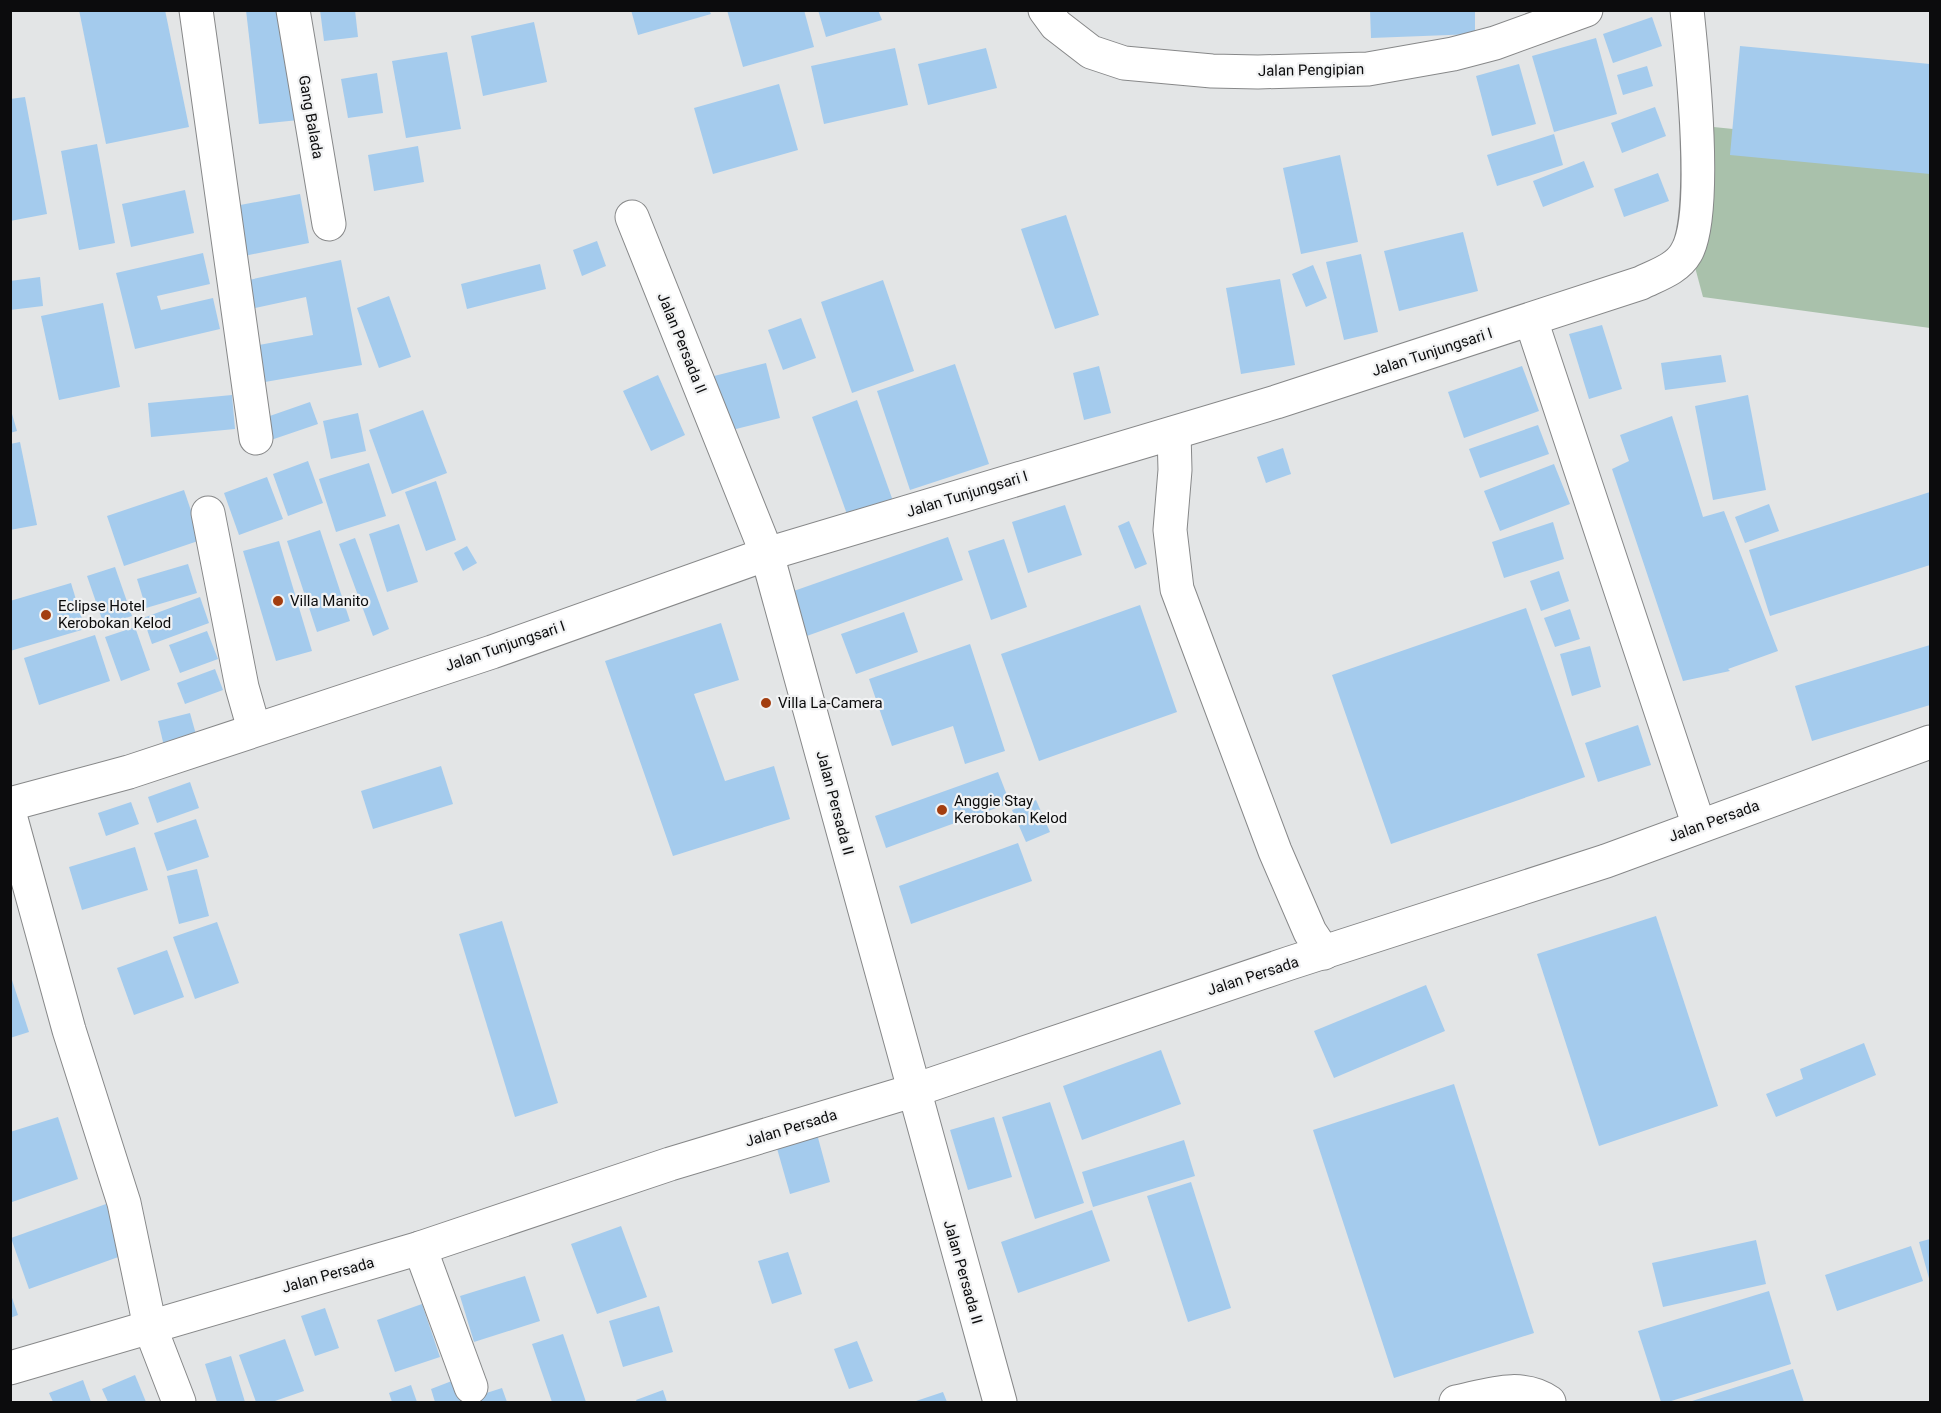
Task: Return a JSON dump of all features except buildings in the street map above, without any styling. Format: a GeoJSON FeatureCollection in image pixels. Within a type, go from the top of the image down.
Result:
{"type":"FeatureCollection","features":[{"type":"Feature","properties":{"kind":"street"},"geometry":{"type":"LineString","coordinates":[[196,10],[256,438]]}},
{"type":"Feature","properties":{"kind":"street","name":"Gang Balada"},"geometry":{"type":"LineString","coordinates":[[293,10],[329,224]]}},
{"type":"Feature","properties":{"kind":"street","name":"Jalan Pengipian"},"geometry":{"type":"LineString","coordinates":[[1046,10],[1056,25],[1091,52],[1124,63],[1212,71],[1258,72],[1368,69],[1453,54],[1495,43],[1586,10]]}},
{"type":"Feature","properties":{"kind":"street","name":"Jalan Tunjungsari I"},"geometry":{"type":"LineString","coordinates":[[10,804],[129,772],[492,652],[767,554],[1174,433],[1641,283],[1676,265],[1688,251],[1694,221],[1697,178],[1694,75],[1687,10]]}},
{"type":"Feature","properties":{"kind":"street","name":"Jalan Persada II"},"geometry":{"type":"LineString","coordinates":[[632,217],[767,554],[912,1091],[1000,1402]]}},
{"type":"Feature","properties":{"kind":"street"},"geometry":{"type":"LineString","coordinates":[[1531,320],[1699,826]]}},
{"type":"Feature","properties":{"kind":"street"},"geometry":{"type":"LineString","coordinates":[[1174,433],[1175,470],[1170,530],[1177,589],[1275,851],[1310,932],[1324,953]]}},
{"type":"Feature","properties":{"kind":"street"},"geometry":{"type":"LineString","coordinates":[[208,513],[242,687],[254,729]]}},
{"type":"Feature","properties":{"kind":"street","name":"Jalan Persada"},"geometry":{"type":"LineString","coordinates":[[10,1368],[420,1248],[670,1164],[912,1091],[1585,868],[1930,742]]}},
{"type":"Feature","properties":{"kind":"street"},"geometry":{"type":"LineString","coordinates":[[10,814],[69,1030],[124,1203],[150,1327],[179,1402]]}},
{"type":"Feature","properties":{"kind":"street"},"geometry":{"type":"LineString","coordinates":[[420,1248],[471,1387]]}},
{"type":"Feature","properties":{"kind":"street"},"geometry":{"type":"LineString","coordinates":[[1456,1402],[1507,1391],[1542,1397],[1549,1402]]}},
{"type":"Feature","properties":{"kind":"green space"},"geometry":{"type":"Polygon","coordinates":[[[1684,124],[1930,149],[1930,328],[1703,297],[1685,230],[1684,124]]]}},
{"type":"Feature","properties":{"kind":"place","name":"Villa Manito"},"geometry":{"type":"Point","coordinates":[278,601]}},
{"type":"Feature","properties":{"kind":"place","name":"Eclipse Hotel Kerobokan Kelod"},"geometry":{"type":"Point","coordinates":[46,615]}},
{"type":"Feature","properties":{"kind":"place","name":"Villa La-Camera"},"geometry":{"type":"Point","coordinates":[766,703]}},
{"type":"Feature","properties":{"kind":"place","name":"Anggie Stay Kerobokan Kelod"},"geometry":{"type":"Point","coordinates":[942,810]}}]}
